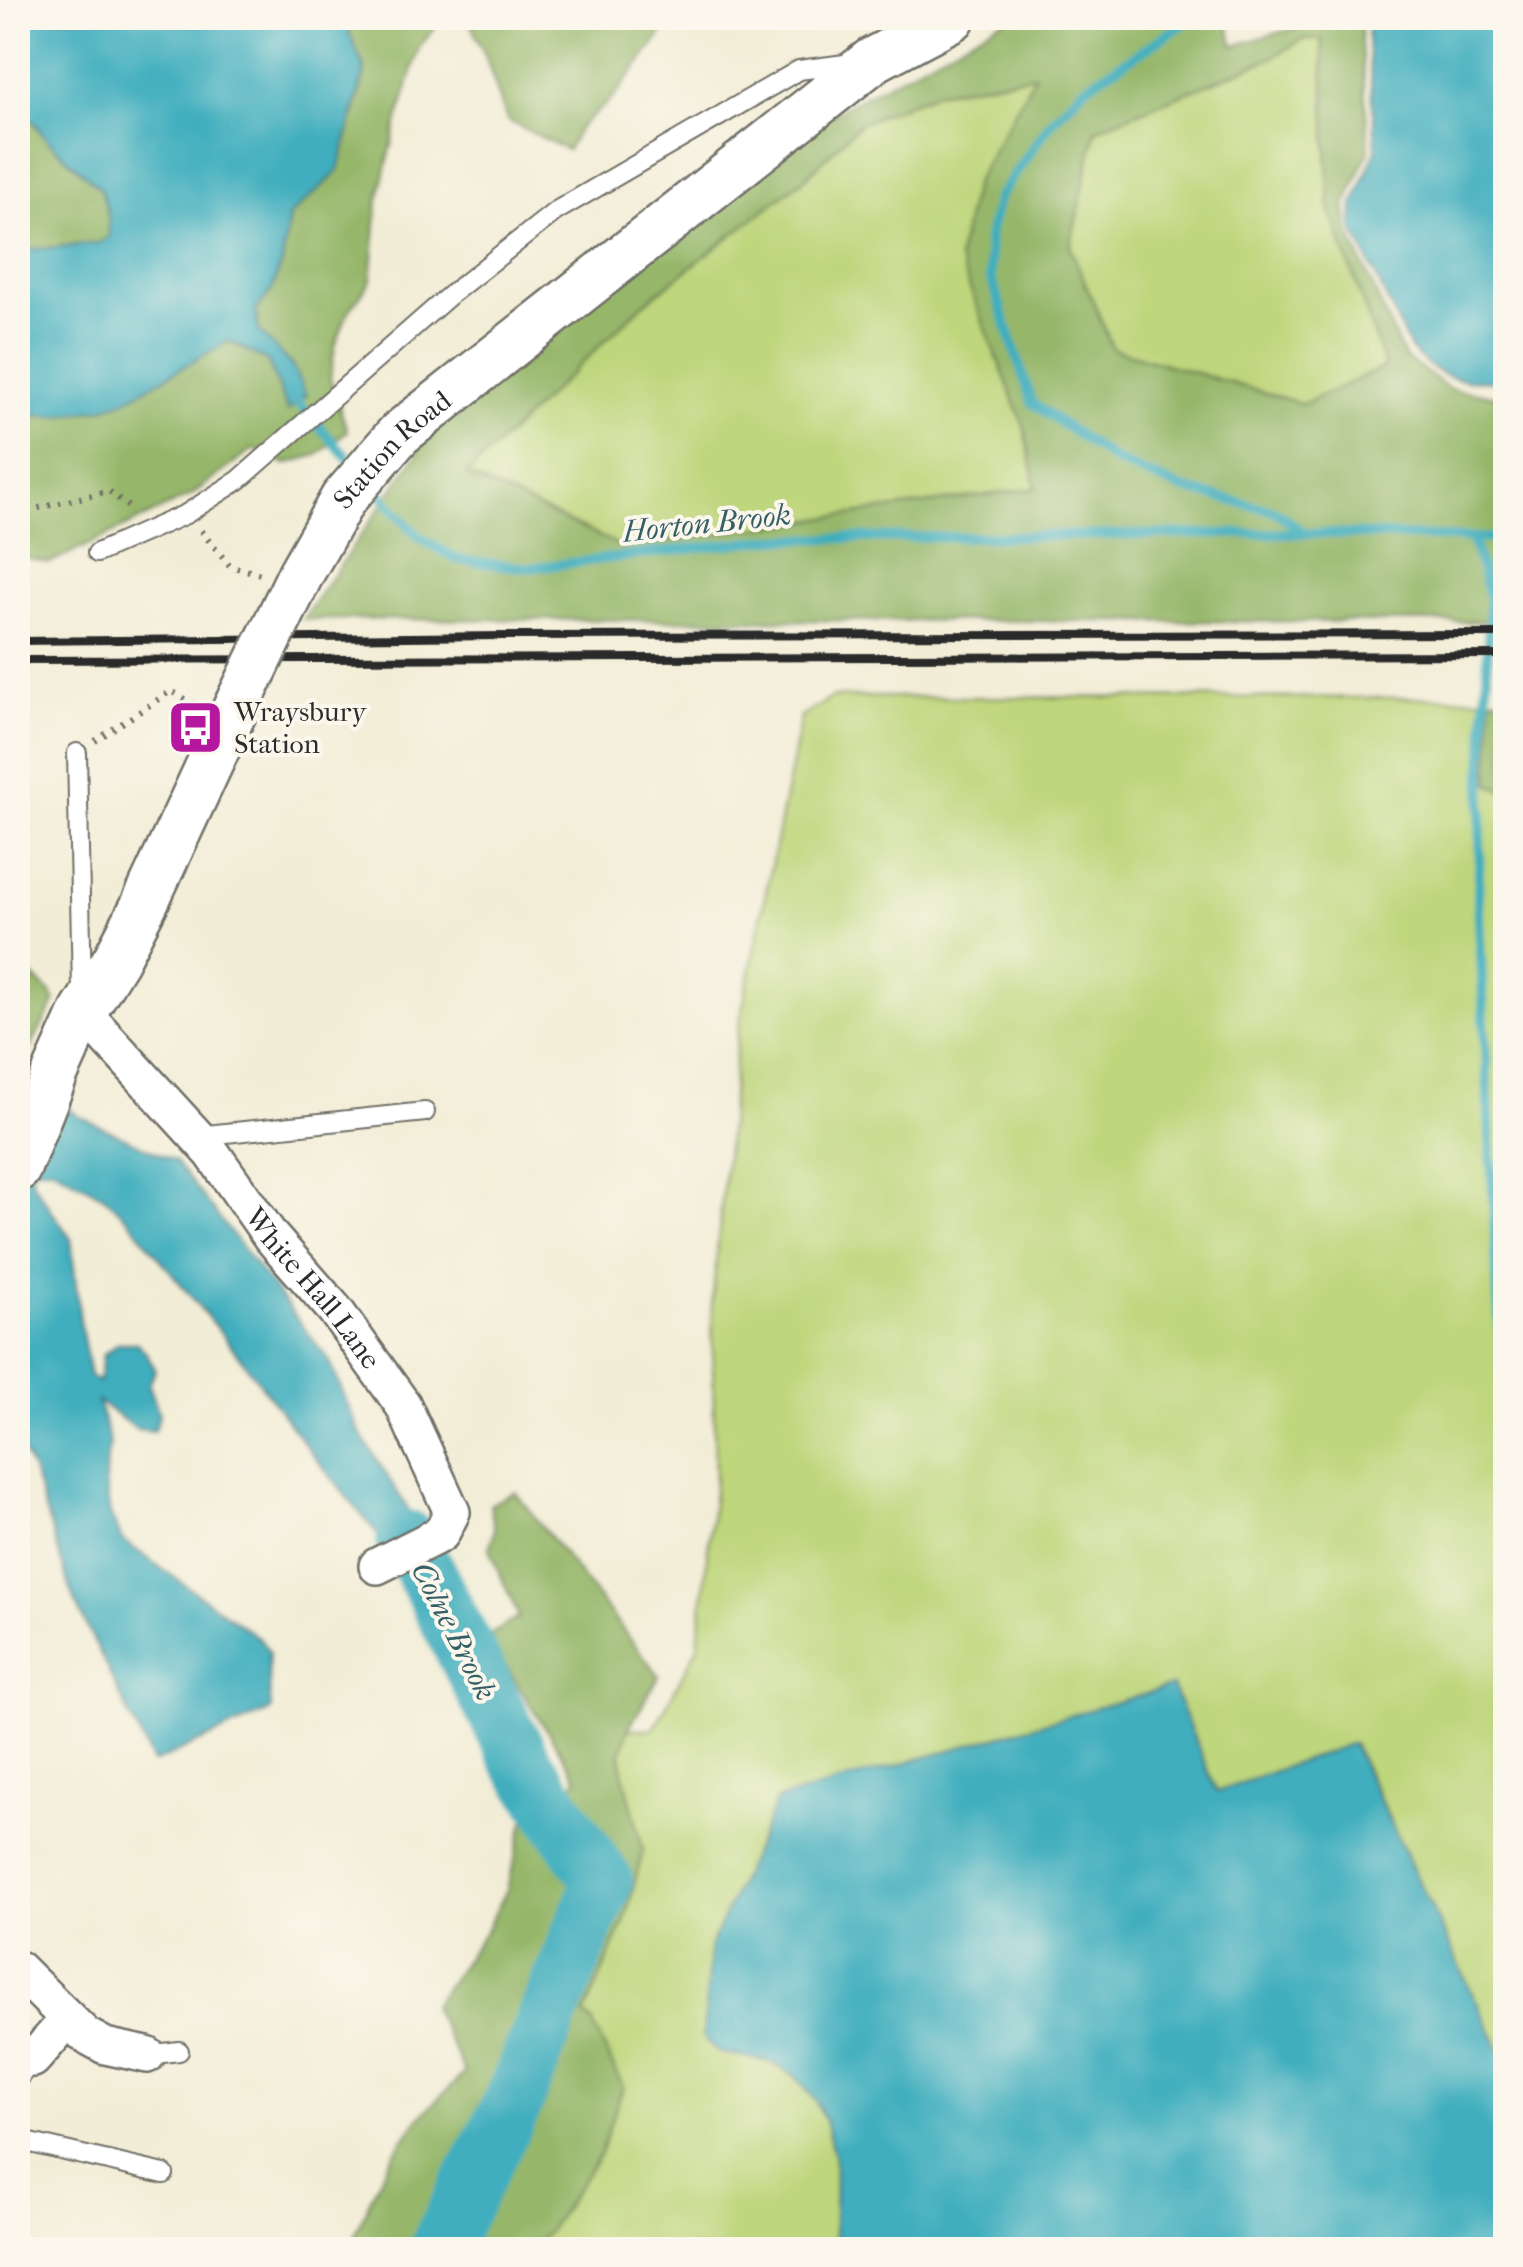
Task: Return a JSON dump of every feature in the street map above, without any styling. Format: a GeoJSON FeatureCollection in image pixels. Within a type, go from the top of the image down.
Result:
{"type":"FeatureCollection","features":[{"type":"Feature","properties":{"kind":"street","name":"Station Road"},"geometry":{"type":"LineString","coordinates":[[18,1168],[83,1012],[144,905],[301,573],[344,500],[399,434],[873,60],[952,18]]}},
{"type":"Feature","properties":{"kind":"street","name":"White Hall Lane"},"geometry":{"type":"LineString","coordinates":[[83,1012],[212,1153],[271,1238],[335,1310],[403,1405],[452,1512],[441,1534],[377,1566]]}},
{"type":"Feature","properties":{"kind":"street"},"geometry":{"type":"LineString","coordinates":[[18,1969],[68,2019],[105,2046],[163,2053]]}},
{"type":"Feature","properties":{"kind":"street"},"geometry":{"type":"LineString","coordinates":[[26,2069],[68,2019]]}},
{"type":"Feature","properties":{"kind":"lane"},"geometry":{"type":"LineString","coordinates":[[97,553],[186,514],[239,480],[450,295],[556,212],[800,70],[873,60]]}},
{"type":"Feature","properties":{"kind":"lane"},"geometry":{"type":"LineString","coordinates":[[77,753],[83,1012]]}},
{"type":"Feature","properties":{"kind":"lane"},"geometry":{"type":"LineString","coordinates":[[197,1136],[425,1112]]}},
{"type":"Feature","properties":{"kind":"lane"},"geometry":{"type":"LineString","coordinates":[[18,2140],[164,2174]]}},
{"type":"Feature","properties":{"kind":"path"},"geometry":{"type":"LineString","coordinates":[[18,512],[108,491],[154,528]]}},
{"type":"Feature","properties":{"kind":"path"},"geometry":{"type":"LineString","coordinates":[[186,514],[230,566]]}},
{"type":"Feature","properties":{"kind":"path"},"geometry":{"type":"LineString","coordinates":[[77,753],[171,691]]}},
{"type":"Feature","properties":{"kind":"green space"},"geometry":{"type":"Polygon","coordinates":[[[353,18],[442,18],[419,48],[399,116],[378,201],[371,280],[347,314],[335,346],[330,378],[347,431],[317,455],[286,464],[253,449],[190,496],[50,563],[18,557],[18,415],[56,416],[103,408],[125,400],[229,341],[268,362],[288,411],[292,366],[259,331],[256,310],[272,290],[282,262],[289,216],[306,200],[355,112],[365,70],[349,33],[353,18]]]}},
{"type":"Feature","properties":{"kind":"green space"},"geometry":{"type":"Polygon","coordinates":[[[468,18],[718,18],[698,24],[672,21],[613,98],[579,128],[567,150],[507,120],[468,18]]]}},
{"type":"Feature","properties":{"kind":"green space"},"geometry":{"type":"Polygon","coordinates":[[[1008,18],[1233,18],[1227,22],[1234,46],[1327,18],[1369,18],[1360,27],[1369,150],[1345,206],[1349,233],[1404,357],[1450,389],[1505,397],[1505,622],[303,619],[418,453],[413,443],[793,135],[1008,18]],[[1303,39],[1272,58],[1096,129],[1070,247],[1113,349],[1303,404],[1385,367],[1330,208],[1322,40],[1303,39]],[[1035,75],[936,92],[859,124],[805,178],[643,304],[466,475],[622,547],[1036,488],[1025,429],[958,258],[974,184],[1035,75]]]}},
{"type":"Feature","properties":{"kind":"green space"},"geometry":{"type":"Polygon","coordinates":[[[1303,39],[1323,40],[1330,208],[1386,367],[1303,404],[1113,349],[1070,247],[1096,129],[1272,58],[1303,39]]]}},
{"type":"Feature","properties":{"kind":"green space"},"geometry":{"type":"Polygon","coordinates":[[[1036,75],[974,184],[1037,489],[622,547],[465,474],[643,304],[805,178],[859,124],[936,92],[1036,75]]]}},
{"type":"Feature","properties":{"kind":"green space"},"geometry":{"type":"Polygon","coordinates":[[[18,102],[48,141],[101,189],[109,238],[99,243],[18,251],[18,102]]]}},
{"type":"Feature","properties":{"kind":"green space"},"geometry":{"type":"Polygon","coordinates":[[[833,697],[1491,698],[1489,784],[1506,791],[1505,2061],[1353,1743],[1217,1792],[1172,1687],[770,2062],[794,2075],[816,2101],[825,2121],[835,2159],[834,2249],[527,2250],[546,2234],[584,2015],[624,1922],[643,1851],[621,1752],[628,1729],[654,1729],[698,1646],[715,1481],[712,1305],[738,1031],[801,717],[833,697]]]}},
{"type":"Feature","properties":{"kind":"green space"},"geometry":{"type":"Polygon","coordinates":[[[1491,698],[1505,698],[1505,791],[1489,784],[1491,698]]]}},
{"type":"Feature","properties":{"kind":"green space"},"geometry":{"type":"Polygon","coordinates":[[[18,960],[55,1002],[20,1066],[18,1065],[18,960]]]}},
{"type":"Feature","properties":{"kind":"green space"},"geometry":{"type":"Polygon","coordinates":[[[515,1492],[659,1676],[628,1729],[621,1752],[643,1850],[624,1922],[584,2015],[592,2022],[623,2087],[600,2154],[546,2234],[527,2249],[350,2249],[370,2200],[404,2138],[465,2073],[432,2006],[485,1932],[507,1890],[526,1814],[578,1779],[487,1637],[519,1617],[489,1549],[495,1530],[490,1505],[515,1492]]]}},
{"type":"Feature","properties":{"kind":"water"},"geometry":{"type":"Polygon","coordinates":[[[18,18],[353,18],[349,33],[365,70],[338,172],[289,216],[282,262],[272,290],[256,310],[259,331],[292,366],[306,395],[288,411],[268,362],[229,341],[125,400],[103,408],[56,416],[18,415],[18,251],[98,243],[109,237],[101,189],[48,141],[18,101],[18,18]]]}},
{"type":"Feature","properties":{"kind":"water"},"geometry":{"type":"Polygon","coordinates":[[[1376,18],[1505,18],[1505,381],[1453,378],[1433,369],[1410,349],[1353,228],[1353,206],[1376,150],[1367,31],[1376,18]]]}},
{"type":"Feature","properties":{"kind":"water"},"geometry":{"type":"Polygon","coordinates":[[[18,1065],[78,1116],[175,1161],[329,1360],[359,1431],[464,1598],[432,1626],[401,1588],[378,1535],[127,1218],[105,1197],[53,1168],[31,1168],[33,1183],[71,1239],[90,1376],[99,1382],[103,1355],[118,1343],[137,1343],[155,1370],[149,1385],[159,1414],[154,1431],[136,1429],[98,1401],[110,1444],[105,1482],[110,1514],[122,1540],[259,1638],[269,1652],[271,1710],[153,1763],[73,1598],[32,1470],[21,1448],[18,1460],[18,1065]]]}},
{"type":"Feature","properties":{"kind":"water"},"geometry":{"type":"Polygon","coordinates":[[[1172,1686],[1217,1792],[1352,1743],[1505,2061],[1505,2249],[834,2249],[835,2159],[816,2101],[794,2075],[770,2062],[718,2052],[703,2038],[710,1947],[777,1800],[1172,1686]]]}},
{"type":"Feature","properties":{"kind":"waterway"},"geometry":{"type":"LineString","coordinates":[[1193,18],[1085,87],[1051,122],[998,198],[988,239],[991,278],[1032,403],[1117,462],[1183,489],[1276,511],[1302,532]]}},
{"type":"Feature","properties":{"kind":"waterway","name":"Horton Brook"},"geometry":{"type":"LineString","coordinates":[[292,391],[298,403],[355,466]]}},
{"type":"Feature","properties":{"kind":"waterway","name":"Horton Brook"},"geometry":{"type":"LineString","coordinates":[[369,482],[419,537],[458,560],[529,568],[771,539],[1302,533],[1506,539]]}},
{"type":"Feature","properties":{"kind":"waterway"},"geometry":{"type":"LineString","coordinates":[[1472,539],[1490,598],[1478,898],[1506,1448]]}},
{"type":"Feature","properties":{"kind":"waterway","name":"Colne Brook"},"geometry":{"type":"LineString","coordinates":[[406,1540],[521,1761],[603,1881],[513,2103],[438,2250]]}},
{"type":"Feature","properties":{"kind":"railway"},"geometry":{"type":"LineString","coordinates":[[18,641],[1506,634]]}},
{"type":"Feature","properties":{"kind":"railway"},"geometry":{"type":"LineString","coordinates":[[18,660],[1506,655]]}},
{"type":"Feature","properties":{"kind":"place","name":"Wraysbury Station"},"geometry":{"type":"Point","coordinates":[195,727]}}]}
